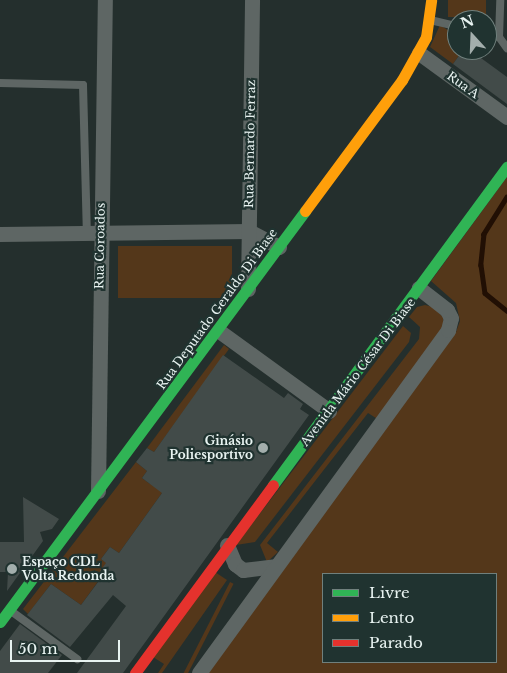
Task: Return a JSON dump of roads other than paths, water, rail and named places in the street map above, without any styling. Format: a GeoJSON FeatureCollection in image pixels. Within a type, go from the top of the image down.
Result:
{"type":"FeatureCollection","features":[{"type":"Feature","properties":{"kind":"street","name":"Rua Coroados"},"geometry":{"type":"LineString","coordinates":[[98,492],[93,233],[105,0]]}},
{"type":"Feature","properties":{"kind":"street","name":"Rua Bernardo Ferraz"},"geometry":{"type":"LineString","coordinates":[[248,289],[252,0]]}},
{"type":"Feature","properties":{"kind":"street","name":"Rua Deputado Geraldo Di Biase"},"geometry":{"type":"LineString","coordinates":[[0,622],[219,331],[419,54],[430,20],[431,0]]}},
{"type":"Feature","properties":{"kind":"street","name":"Rua A"},"geometry":{"type":"LineString","coordinates":[[419,54],[507,117]]}},
{"type":"Feature","properties":{"kind":"street"},"geometry":{"type":"LineString","coordinates":[[419,288],[507,167]]}},
{"type":"Feature","properties":{"kind":"street"},"geometry":{"type":"LineString","coordinates":[[0,234],[249,231],[279,247]]}},
{"type":"Feature","properties":{"kind":"street","name":"Avenida Mário César Di Biase"},"geometry":{"type":"LineString","coordinates":[[135,673],[227,545],[329,411],[419,288],[447,310],[451,318],[448,330],[199,673]]}},
{"type":"Feature","properties":{"kind":"street"},"geometry":{"type":"LineString","coordinates":[[219,331],[329,411]]}},
{"type":"Feature","properties":{"kind":"street"},"geometry":{"type":"LineString","coordinates":[[227,545],[235,564],[243,570],[275,566]]}},
{"type":"Feature","properties":{"kind":"lane"},"geometry":{"type":"LineString","coordinates":[[500,0],[499,37],[507,48]]}},
{"type":"Feature","properties":{"kind":"lane"},"geometry":{"type":"LineString","coordinates":[[430,20],[447,24]]}},
{"type":"Feature","properties":{"kind":"lane"},"geometry":{"type":"LineString","coordinates":[[0,83],[83,85],[93,233]]}},
{"type":"Feature","properties":{"kind":"lane"},"geometry":{"type":"LineString","coordinates":[[9,610],[77,659]]}},
{"type":"Feature","properties":{"kind":"waterway"},"geometry":{"type":"LineString","coordinates":[[507,197],[484,234],[481,265],[485,293],[507,311]]}},
{"type":"Feature","properties":{"kind":"place","name":"Ginásio Poliesportivo"},"geometry":{"type":"Point","coordinates":[263,448]}},
{"type":"Feature","properties":{"kind":"place","name":"Espaço CDL Volta Redonda"},"geometry":{"type":"Point","coordinates":[12,569]}}]}
